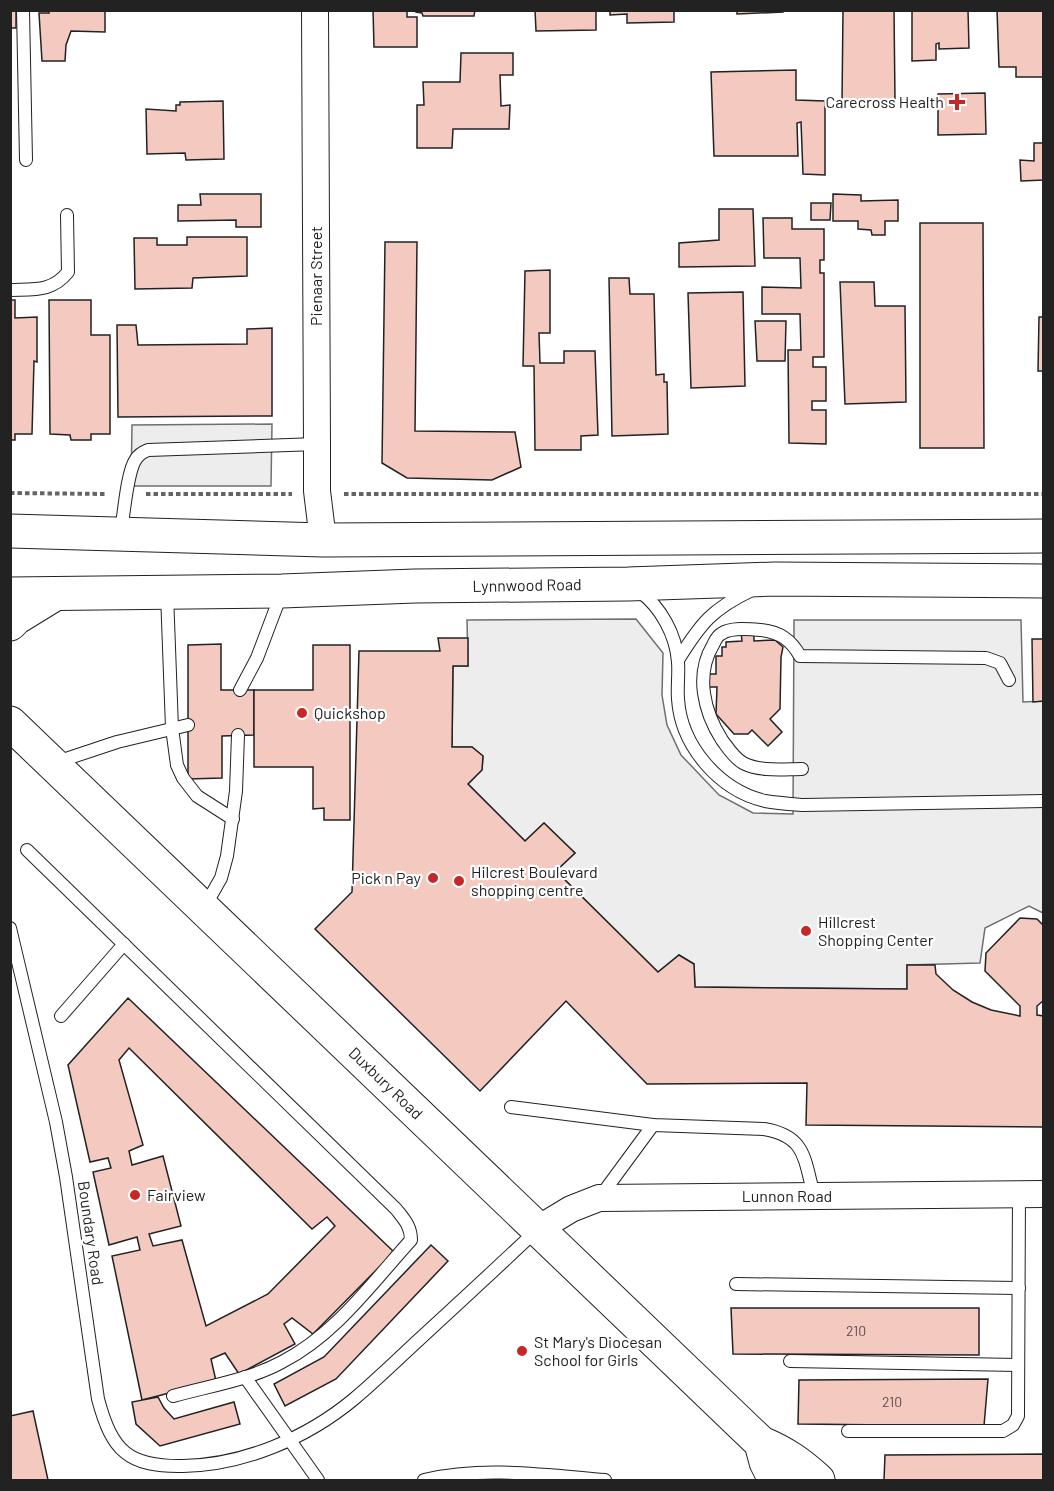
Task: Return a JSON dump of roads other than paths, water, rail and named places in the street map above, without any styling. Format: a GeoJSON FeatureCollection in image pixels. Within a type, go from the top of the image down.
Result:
{"type":"FeatureCollection","features":[{"type":"Feature","properties":{"kind":"main road"},"geometry":{"type":"LineString","coordinates":[[10,531],[120,536],[323,540],[1044,536]]}},
{"type":"Feature","properties":{"kind":"main road"},"geometry":{"type":"LineString","coordinates":[[323,540],[328,557],[333,564],[340,567],[390,572],[415,586]]}},
{"type":"Feature","properties":{"kind":"main road","name":"Lynnwood Road"},"geometry":{"type":"LineString","coordinates":[[10,594],[282,591],[775,579],[1044,581]]}},
{"type":"Feature","properties":{"kind":"main road"},"geometry":{"type":"LineString","coordinates":[[10,624],[57,593]]}},
{"type":"Feature","properties":{"kind":"main road","name":"Duxbury Road"},"geometry":{"type":"LineString","coordinates":[[10,723],[761,1443],[783,1452],[801,1464],[818,1480]]}},
{"type":"Feature","properties":{"kind":"main road","name":"Duxbury Road"},"geometry":{"type":"LineString","coordinates":[[761,1443],[766,1462],[775,1480]]}},
{"type":"Feature","properties":{"kind":"street","name":"Pienaar Street"},"geometry":{"type":"LineString","coordinates":[[315,10],[316,444],[317,491],[323,540]]}},
{"type":"Feature","properties":{"kind":"street","name":"Lunnon Road"},"geometry":{"type":"LineString","coordinates":[[538,1229],[571,1209],[599,1198],[1031,1194]]}},
{"type":"Feature","properties":{"kind":"lane"},"geometry":{"type":"LineString","coordinates":[[23,10],[26,160]]}},
{"type":"Feature","properties":{"kind":"lane"},"geometry":{"type":"LineString","coordinates":[[10,290],[47,288],[60,283],[68,272],[67,215]]}},
{"type":"Feature","properties":{"kind":"lane"},"geometry":{"type":"LineString","coordinates":[[120,536],[131,472],[134,461],[141,453],[148,450],[316,444]]}},
{"type":"Feature","properties":{"kind":"lane"},"geometry":{"type":"LineString","coordinates":[[678,660],[706,619],[724,603],[775,579]]}},
{"type":"Feature","properties":{"kind":"lane"},"geometry":{"type":"LineString","coordinates":[[628,584],[648,598],[661,612],[673,640],[678,660],[678,700],[682,723],[692,744],[706,765],[723,781],[745,794],[766,801],[802,805],[1044,801]]}},
{"type":"Feature","properties":{"kind":"lane"},"geometry":{"type":"LineString","coordinates":[[240,690],[257,658],[267,626],[282,591]]}},
{"type":"Feature","properties":{"kind":"lane"},"geometry":{"type":"LineString","coordinates":[[167,592],[174,752],[183,778],[198,796],[233,819]]}},
{"type":"Feature","properties":{"kind":"lane"},"geometry":{"type":"LineString","coordinates":[[802,769],[761,768],[744,763],[735,757],[715,729],[708,714],[704,694],[705,659],[722,633],[730,630],[770,631],[785,637],[794,645],[800,656],[986,658],[1000,663],[1009,680]]}},
{"type":"Feature","properties":{"kind":"lane"},"geometry":{"type":"LineString","coordinates":[[53,764],[117,742],[188,725]]}},
{"type":"Feature","properties":{"kind":"lane"},"geometry":{"type":"LineString","coordinates":[[204,908],[221,878],[227,856],[236,791],[238,735]]}},
{"type":"Feature","properties":{"kind":"lane"},"geometry":{"type":"LineString","coordinates":[[27,850],[396,1209],[408,1222],[411,1233],[411,1240],[348,1310],[320,1337],[283,1362],[245,1377],[173,1396]]}},
{"type":"Feature","properties":{"kind":"lane","name":"Boundary Road"},"geometry":{"type":"LineString","coordinates":[[10,928],[60,1144],[103,1420],[123,1450],[138,1462],[158,1467],[208,1466],[244,1457],[290,1439],[318,1424],[353,1400],[538,1229]]}},
{"type":"Feature","properties":{"kind":"lane"},"geometry":{"type":"LineString","coordinates":[[61,1017],[124,944]]}},
{"type":"Feature","properties":{"kind":"lane"},"geometry":{"type":"LineString","coordinates":[[511,1107],[653,1125],[764,1129],[780,1132],[794,1139],[802,1152],[814,1195]]}},
{"type":"Feature","properties":{"kind":"lane"},"geometry":{"type":"LineString","coordinates":[[599,1198],[653,1125]]}},
{"type":"Feature","properties":{"kind":"lane"},"geometry":{"type":"LineString","coordinates":[[848,1431],[1003,1431],[1013,1425],[1018,1416],[1019,1288],[1031,1194]]}},
{"type":"Feature","properties":{"kind":"lane"},"geometry":{"type":"LineString","coordinates":[[736,1284],[1019,1288]]}},
{"type":"Feature","properties":{"kind":"lane"},"geometry":{"type":"LineString","coordinates":[[790,1361],[1018,1365]]}},
{"type":"Feature","properties":{"kind":"lane"},"geometry":{"type":"LineString","coordinates":[[245,1377],[318,1480]]}},
{"type":"Feature","properties":{"kind":"lane"},"geometry":{"type":"LineString","coordinates":[[424,1480],[486,1471],[605,1480]]}},
{"type":"Feature","properties":{"kind":"place","name":"Carecross Health"},"geometry":{"type":"Point","coordinates":[957,102]}},
{"type":"Feature","properties":{"kind":"place","name":"Quickshop"},"geometry":{"type":"Point","coordinates":[302,713]}},
{"type":"Feature","properties":{"kind":"place","name":"Pick n Pay"},"geometry":{"type":"Point","coordinates":[433,878]}},
{"type":"Feature","properties":{"kind":"place","name":"Hilcrest Boulevard shopping centre"},"geometry":{"type":"Point","coordinates":[459,881]}},
{"type":"Feature","properties":{"kind":"place","name":"Hillcrest Shopping Center"},"geometry":{"type":"Point","coordinates":[806,931]}},
{"type":"Feature","properties":{"kind":"place","name":"Fairview"},"geometry":{"type":"Point","coordinates":[135,1195]}},
{"type":"Feature","properties":{"kind":"place","name":"St Mary's Diocesan School for Girls"},"geometry":{"type":"Point","coordinates":[522,1351]}}]}
